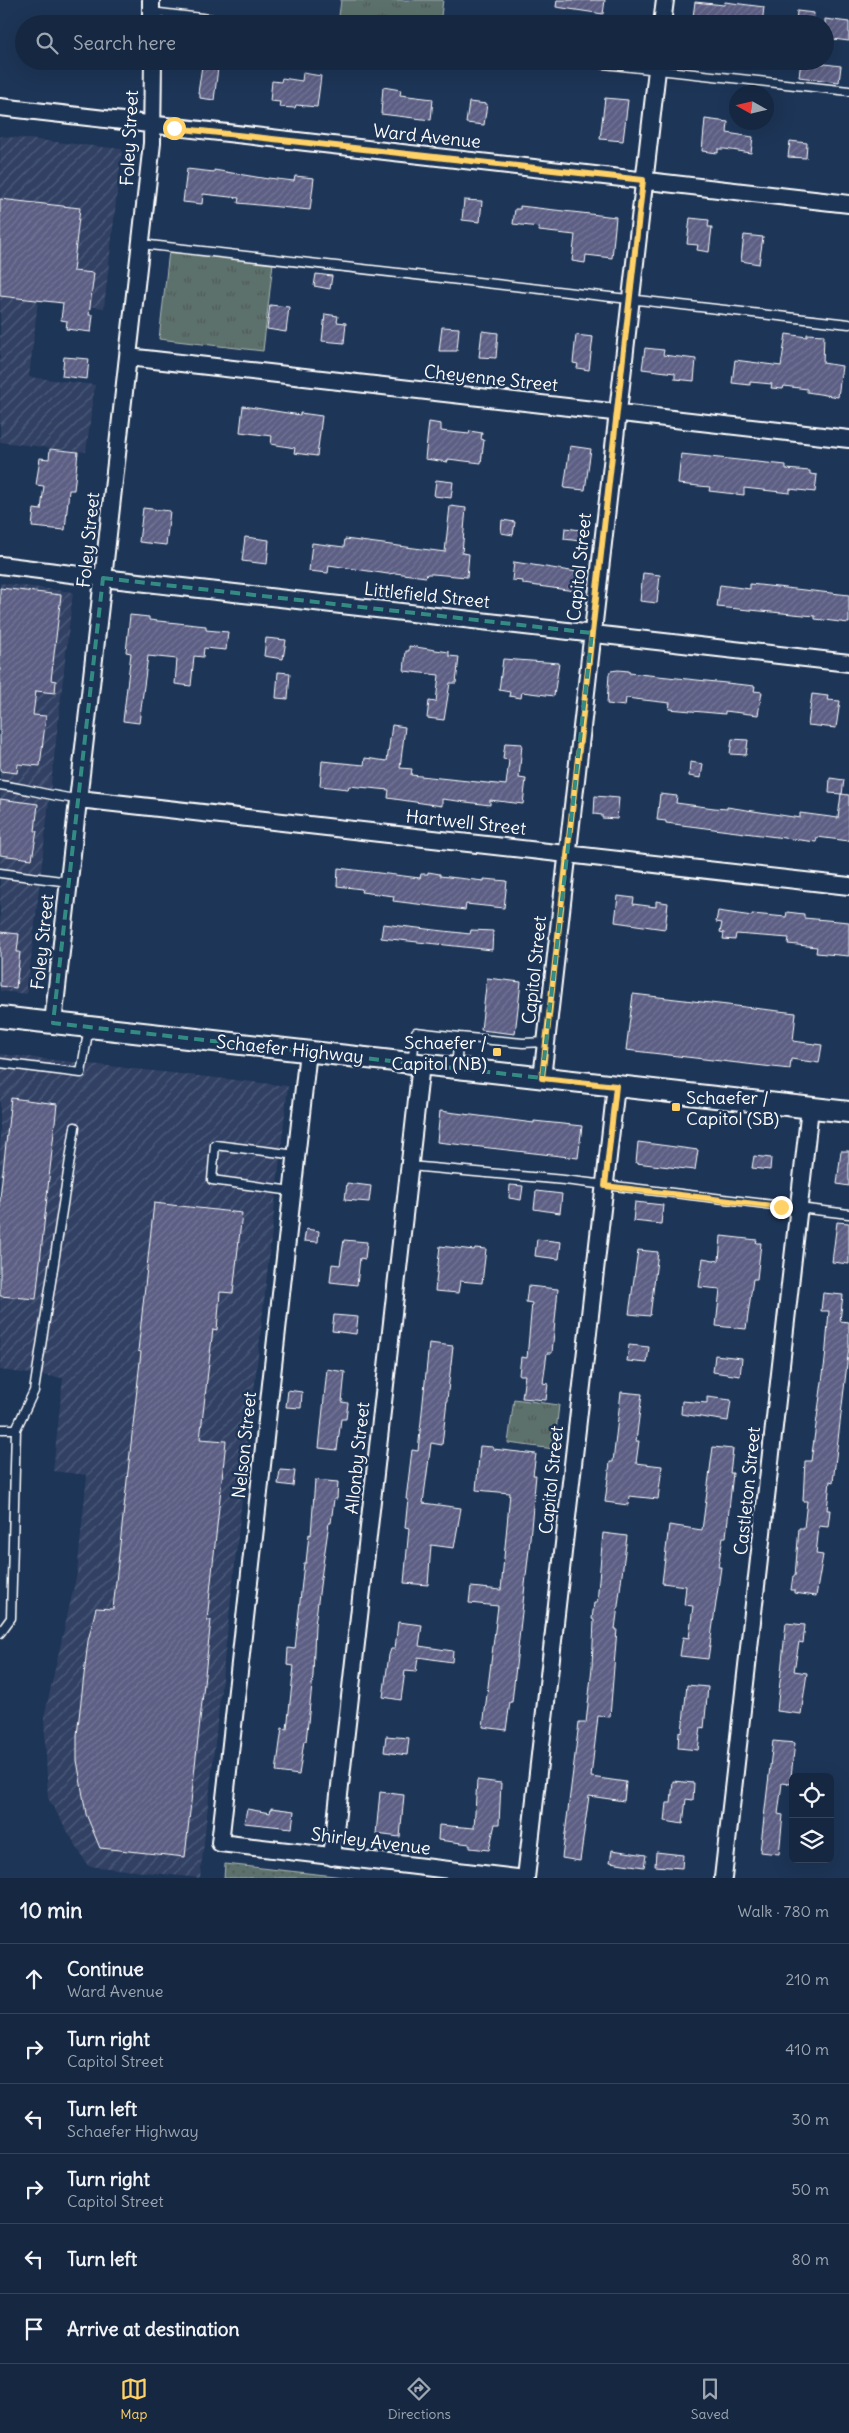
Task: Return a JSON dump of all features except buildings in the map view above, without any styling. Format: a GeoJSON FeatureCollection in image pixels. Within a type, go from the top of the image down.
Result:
{"type":"FeatureCollection","features":[{"type":"Feature","properties":{"kind":"street"},"geometry":{"type":"LineString","coordinates":[[663,15],[665,0]]}},
{"type":"Feature","properties":{"kind":"street","name":"Foley Street"},"geometry":{"type":"LineString","coordinates":[[53,1023],[141,244],[152,126],[152,70]]}},
{"type":"Feature","properties":{"kind":"street","name":"Capitol Street"},"geometry":{"type":"LineString","coordinates":[[542,1078],[616,412],[657,70]]}},
{"type":"Feature","properties":{"kind":"street","name":"Ward Avenue"},"geometry":{"type":"LineString","coordinates":[[0,107],[152,126],[849,204]]}},
{"type":"Feature","properties":{"kind":"street","name":"Cheyenne Street"},"geometry":{"type":"LineString","coordinates":[[128,357],[849,439]]}},
{"type":"Feature","properties":{"kind":"street","name":"Littlefield Street"},"geometry":{"type":"LineString","coordinates":[[0,565],[849,662]]}},
{"type":"Feature","properties":{"kind":"street","name":"Hartwell Street"},"geometry":{"type":"LineString","coordinates":[[79,799],[849,886]]}},
{"type":"Feature","properties":{"kind":"street","name":"Schaefer Highway"},"geometry":{"type":"LineString","coordinates":[[0,1017],[849,1112]]}},
{"type":"Feature","properties":{"kind":"street","name":"Nelson Street"},"geometry":{"type":"LineString","coordinates":[[220,1843],[308,1051]]}},
{"type":"Feature","properties":{"kind":"street","name":"Allonby Street"},"geometry":{"type":"LineString","coordinates":[[332,1857],[410,1166],[417,1064]]}},
{"type":"Feature","properties":{"kind":"street","name":"Capitol Street"},"geometry":{"type":"LineString","coordinates":[[526,1878],[616,1086]]}},
{"type":"Feature","properties":{"kind":"street","name":"Castleton Street"},"geometry":{"type":"LineString","coordinates":[[723,1878],[810,1108]]}},
{"type":"Feature","properties":{"kind":"street","name":"Shirley Avenue"},"geometry":{"type":"LineString","coordinates":[[220,1843],[517,1878]]}},
{"type":"Feature","properties":{"kind":"lane"},"geometry":{"type":"LineString","coordinates":[[151,12],[176,15]]}},
{"type":"Feature","properties":{"kind":"lane"},"geometry":{"type":"LineString","coordinates":[[688,70],[849,91]]}},
{"type":"Feature","properties":{"kind":"lane"},"geometry":{"type":"LineString","coordinates":[[141,244],[849,324]]}},
{"type":"Feature","properties":{"kind":"lane"},"geometry":{"type":"LineString","coordinates":[[0,785],[31,790],[52,797],[79,799]]}},
{"type":"Feature","properties":{"kind":"lane"},"geometry":{"type":"LineString","coordinates":[[0,873],[69,882]]}},
{"type":"Feature","properties":{"kind":"lane"},"geometry":{"type":"LineString","coordinates":[[0,1062],[81,1073],[88,1027]]}},
{"type":"Feature","properties":{"kind":"lane"},"geometry":{"type":"LineString","coordinates":[[417,1064],[416,1032],[523,1042],[546,1042]]}},
{"type":"Feature","properties":{"kind":"lane"},"geometry":{"type":"LineString","coordinates":[[456,1068],[459,1037]]}},
{"type":"Feature","properties":{"kind":"lane"},"geometry":{"type":"LineString","coordinates":[[0,1633],[11,1618],[16,1429],[34,1391],[75,1127]]}},
{"type":"Feature","properties":{"kind":"lane"},"geometry":{"type":"LineString","coordinates":[[292,1191],[212,1180],[215,1145],[297,1155]]}},
{"type":"Feature","properties":{"kind":"lane"},"geometry":{"type":"LineString","coordinates":[[410,1166],[849,1214]]}},
{"type":"Feature","properties":{"kind":"lane"},"geometry":{"type":"LineString","coordinates":[[0,1429],[16,1429]]}},
{"type":"Feature","properties":{"kind":"highlighted area"},"geometry":{"type":"Polygon","coordinates":[[[103,578],[592,633],[542,1078],[53,1023],[103,578]]]}},
{"type":"Feature","properties":{"kind":"shaded area"},"geometry":{"type":"Polygon","coordinates":[[[0,136],[122,149],[104,308],[38,301],[29,377],[95,385],[86,452],[0,442],[0,136]]]}},
{"type":"Feature","properties":{"kind":"shaded area"},"geometry":{"type":"Polygon","coordinates":[[[0,583],[73,592],[27,994],[0,991],[0,583]]]}},
{"type":"Feature","properties":{"kind":"shaded area"},"geometry":{"type":"Polygon","coordinates":[[[0,1054],[288,1086],[200,1878],[88,1866],[48,1798],[44,1717],[77,1573],[87,1475],[53,1471],[63,1378],[0,1370],[0,1054]]]}},
{"type":"Feature","properties":{"kind":"green space"},"geometry":{"type":"Polygon","coordinates":[[[341,0],[443,0],[441,15],[339,15],[341,0]]]}},
{"type":"Feature","properties":{"kind":"green space"},"geometry":{"type":"Polygon","coordinates":[[[169,251],[273,263],[263,351],[159,339],[169,251]]]}},
{"type":"Feature","properties":{"kind":"green space"},"geometry":{"type":"Polygon","coordinates":[[[514,1399],[559,1405],[554,1449],[508,1443],[514,1399]]]}},
{"type":"Feature","properties":{"kind":"green space"},"geometry":{"type":"Polygon","coordinates":[[[225,1864],[353,1878],[224,1878],[225,1864]]]}},
{"type":"Feature","properties":{"kind":"place","name":"Schaefer / Capitol (NB)"},"geometry":{"type":"Point","coordinates":[497,1052]}},
{"type":"Feature","properties":{"kind":"place","name":"Schaefer / Capitol (SB)"},"geometry":{"type":"Point","coordinates":[676,1107]}},
{"type":"Feature","properties":{"kind":"route"},"geometry":{"type":"LineString","coordinates":[[174,128],[643,180],[542,1078],[616,1086],[605,1186],[781,1207]]}}]}
